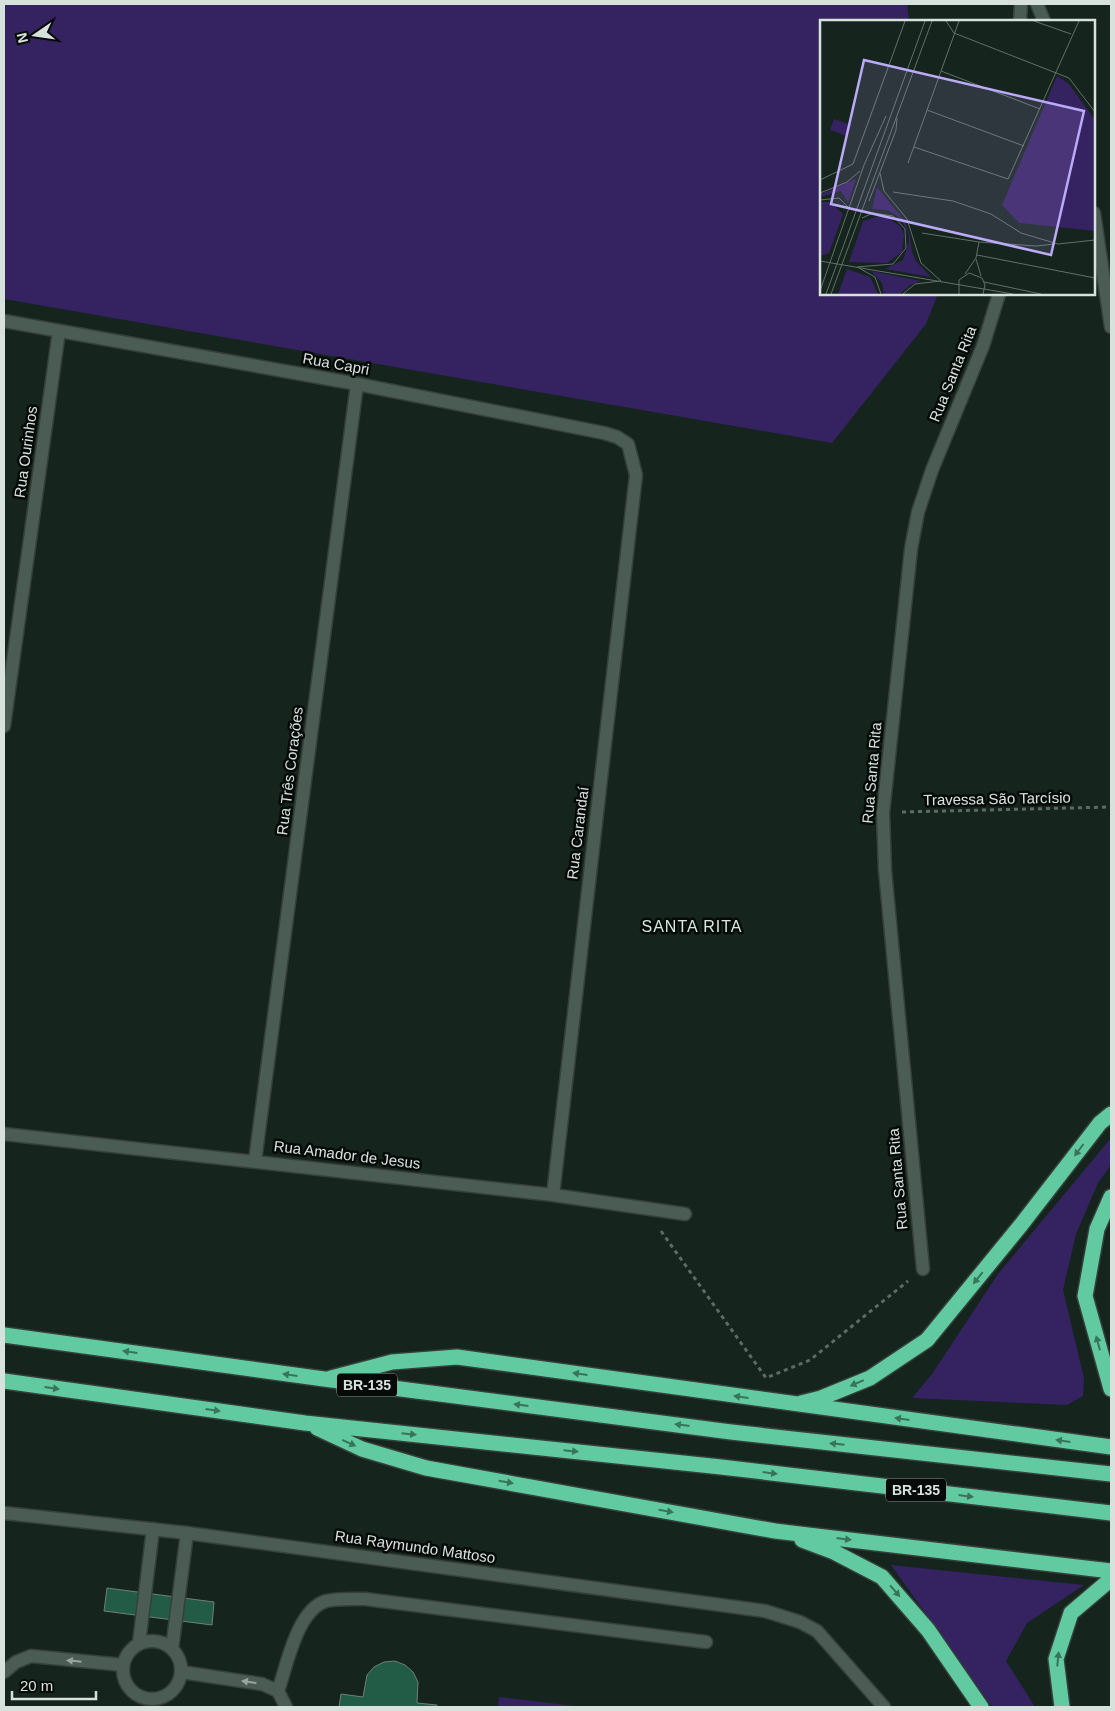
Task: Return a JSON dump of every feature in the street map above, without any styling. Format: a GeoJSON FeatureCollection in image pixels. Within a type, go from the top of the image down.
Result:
{"type":"FeatureCollection","features":[{"type":"Feature","properties":{"kind":"highway"},"geometry":{"type":"LineString","coordinates":[[792,1405],[821,1398],[870,1378],[927,1340],[1021,1225],[1100,1123],[1111,1114]]}},
{"type":"Feature","properties":{"kind":"highway"},"geometry":{"type":"LineString","coordinates":[[1111,1197],[1097,1229],[1085,1296],[1111,1389]]}},
{"type":"Feature","properties":{"kind":"highway","name":"BR-135"},"geometry":{"type":"LineString","coordinates":[[4,1335],[324,1380],[721,1430],[1111,1474]]}},
{"type":"Feature","properties":{"kind":"highway"},"geometry":{"type":"LineString","coordinates":[[324,1380],[392,1362],[457,1357],[792,1405],[1111,1447]]}},
{"type":"Feature","properties":{"kind":"highway","name":"BR-135"},"geometry":{"type":"LineString","coordinates":[[4,1381],[305,1423],[711,1466],[1111,1513]]}},
{"type":"Feature","properties":{"kind":"highway"},"geometry":{"type":"LineString","coordinates":[[305,1423],[362,1449],[426,1468],[775,1531],[1111,1571]]}},
{"type":"Feature","properties":{"kind":"highway"},"geometry":{"type":"LineString","coordinates":[[775,1531],[834,1552],[882,1577],[928,1630],[981,1707]]}},
{"type":"Feature","properties":{"kind":"highway"},"geometry":{"type":"LineString","coordinates":[[1062,1707],[1056,1659],[1071,1613],[1111,1579]]}},
{"type":"Feature","properties":{"kind":"street"},"geometry":{"type":"LineString","coordinates":[[1020,20],[1021,4]]}},
{"type":"Feature","properties":{"kind":"street"},"geometry":{"type":"LineString","coordinates":[[1037,4],[1044,20]]}},
{"type":"Feature","properties":{"kind":"street"},"geometry":{"type":"LineString","coordinates":[[1095,219],[1111,327]]}},
{"type":"Feature","properties":{"kind":"street","name":"Rua Santa Rita"},"geometry":{"type":"LineString","coordinates":[[923,1269],[885,870],[883,813],[911,549],[918,512],[932,470],[983,346],[999,295]]}},
{"type":"Feature","properties":{"kind":"street","name":"Rua Capri"},"geometry":{"type":"LineString","coordinates":[[4,321],[357,384],[610,435],[628,444],[636,475]]}},
{"type":"Feature","properties":{"kind":"street","name":"Rua Ourinhos"},"geometry":{"type":"LineString","coordinates":[[4,726],[59,331]]}},
{"type":"Feature","properties":{"kind":"street","name":"Rua Três Corações"},"geometry":{"type":"LineString","coordinates":[[255,1161],[357,384]]}},
{"type":"Feature","properties":{"kind":"street","name":"Rua Carandaí"},"geometry":{"type":"LineString","coordinates":[[553,1195],[636,475]]}},
{"type":"Feature","properties":{"kind":"street","name":"Rua Amador de Jesus"},"geometry":{"type":"LineString","coordinates":[[4,1134],[553,1195],[685,1214]]}},
{"type":"Feature","properties":{"kind":"street","name":"Rua Raymundo Mattoso"},"geometry":{"type":"LineString","coordinates":[[4,1513],[187,1533],[765,1611],[800,1622],[817,1631],[884,1707]]}},
{"type":"Feature","properties":{"kind":"street"},"geometry":{"type":"LineString","coordinates":[[139,1643],[153,1529]]}},
{"type":"Feature","properties":{"kind":"street"},"geometry":{"type":"LineString","coordinates":[[172,1648],[187,1533]]}},
{"type":"Feature","properties":{"kind":"street"},"geometry":{"type":"LineString","coordinates":[[278,1691],[298,1630],[306,1616],[315,1607],[325,1602],[342,1598],[365,1599],[706,1642]]}},
{"type":"Feature","properties":{"kind":"street"},"geometry":{"type":"LineString","coordinates":[[156,1641],[172,1648],[179,1659],[181,1672],[178,1685],[169,1695],[156,1700],[142,1698],[131,1691],[124,1679],[123,1665],[128,1652],[139,1643],[156,1641]]}},
{"type":"Feature","properties":{"kind":"street"},"geometry":{"type":"LineString","coordinates":[[4,1672],[16,1662],[32,1656],[123,1665]]}},
{"type":"Feature","properties":{"kind":"street"},"geometry":{"type":"LineString","coordinates":[[181,1672],[262,1684],[278,1691],[286,1707]]}},
{"type":"Feature","properties":{"kind":"path","name":"Travessa São Tarcísio"},"geometry":{"type":"LineString","coordinates":[[883,813],[1111,807]]}},
{"type":"Feature","properties":{"kind":"path"},"geometry":{"type":"LineString","coordinates":[[645,1208],[766,1378],[810,1360],[923,1269]]}},
{"type":"Feature","properties":{"kind":"shaded area"},"geometry":{"type":"Polygon","coordinates":[[[4,4],[907,4],[909,20],[820,20],[820,295],[938,295],[926,324],[832,443],[4,299],[4,4]]]}},
{"type":"Feature","properties":{"kind":"shaded area"},"geometry":{"type":"Polygon","coordinates":[[[1111,1138],[1111,1165],[1098,1183],[1076,1234],[1063,1290],[1084,1378],[1083,1396],[1067,1405],[912,1398],[932,1374],[998,1274],[1111,1138]]]}},
{"type":"Feature","properties":{"kind":"shaded area"},"geometry":{"type":"Polygon","coordinates":[[[891,1565],[1084,1585],[1027,1623],[1006,1661],[1035,1707],[992,1707],[891,1565]]]}},
{"type":"Feature","properties":{"kind":"shaded area"},"geometry":{"type":"Polygon","coordinates":[[[499,1697],[583,1707],[498,1707],[499,1697]]]}},
{"type":"Feature","properties":{"kind":"building"},"geometry":{"type":"Polygon","coordinates":[[[107,1588],[214,1602],[212,1625],[104,1611],[107,1588]]]}},
{"type":"Feature","properties":{"kind":"building"},"geometry":{"type":"Polygon","coordinates":[[[395,1661],[405,1665],[413,1672],[418,1682],[417,1703],[437,1705],[437,1707],[339,1707],[341,1694],[363,1697],[367,1675],[374,1667],[384,1662],[395,1661]]]}},
{"type":"Feature","properties":{"kind":"district","name":"SANTA RITA"},"geometry":{"type":"Point","coordinates":[692,926]}}]}
